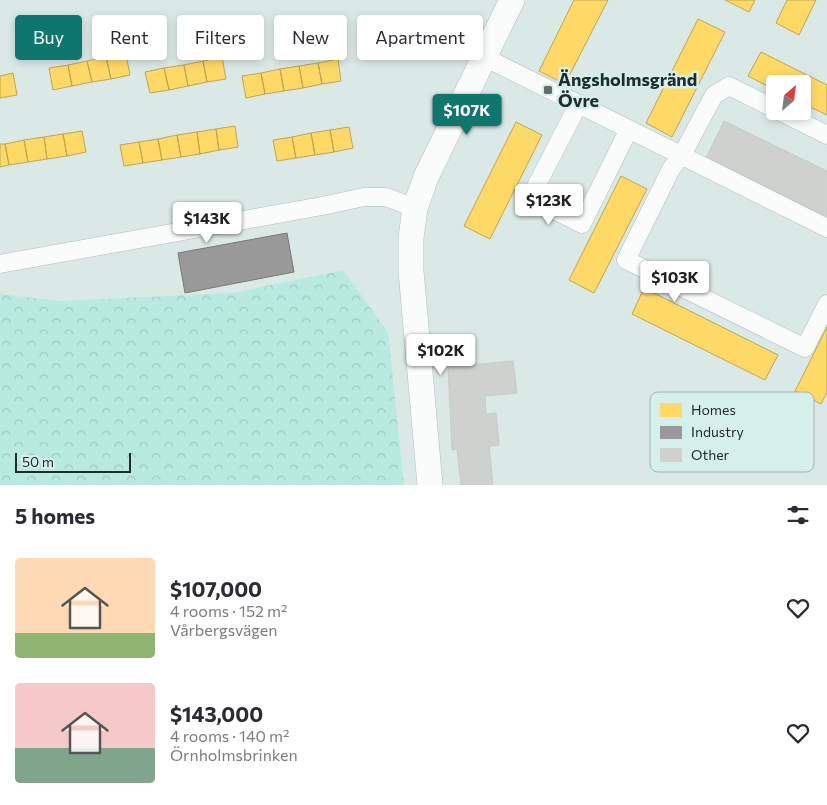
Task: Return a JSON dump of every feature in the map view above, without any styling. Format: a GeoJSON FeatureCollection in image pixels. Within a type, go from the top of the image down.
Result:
{"type":"FeatureCollection","features":[{"type":"Feature","properties":{"kind":"street"},"geometry":{"type":"LineString","coordinates":[[430,485],[411,271],[411,238],[415,208],[426,177],[512,0]]}},
{"type":"Feature","properties":{"kind":"street"},"geometry":{"type":"LineString","coordinates":[[484,57],[827,228]]}},
{"type":"Feature","properties":{"kind":"street"},"geometry":{"type":"LineString","coordinates":[[766,104],[729,86],[714,95],[682,155],[672,169],[626,260],[805,348],[827,304]]}},
{"type":"Feature","properties":{"kind":"street"},"geometry":{"type":"LineString","coordinates":[[578,105],[530,198],[582,224],[629,129]]}},
{"type":"Feature","properties":{"kind":"street"},"geometry":{"type":"LineString","coordinates":[[797,120],[827,135]]}},
{"type":"Feature","properties":{"kind":"street"},"geometry":{"type":"LineString","coordinates":[[0,264],[364,197],[386,197],[415,208]]}},
{"type":"Feature","properties":{"kind":"green space"},"geometry":{"type":"Polygon","coordinates":[[[343,270],[388,332],[404,485],[0,485],[0,294],[59,301],[233,293],[343,270]]]}},
{"type":"Feature","properties":{"kind":"building: Homes"},"geometry":{"type":"Polygon","coordinates":[[[574,0],[608,0],[565,84],[539,71],[574,0]]]}},
{"type":"Feature","properties":{"kind":"building: Homes"},"geometry":{"type":"Polygon","coordinates":[[[725,0],[755,0],[749,12],[725,0]]]}},
{"type":"Feature","properties":{"kind":"building: Homes"},"geometry":{"type":"Polygon","coordinates":[[[787,0],[816,0],[799,35],[776,23],[787,0]]]}},
{"type":"Feature","properties":{"kind":"building: Homes"},"geometry":{"type":"Polygon","coordinates":[[[698,19],[725,32],[672,137],[646,123],[698,19]]]}},
{"type":"Feature","properties":{"kind":"building: Homes"},"geometry":{"type":"Polygon","coordinates":[[[761,52],[807,75],[766,75],[766,85],[748,76],[761,52]]]}},
{"type":"Feature","properties":{"kind":"building: Homes"},"geometry":{"type":"Polygon","coordinates":[[[107,60],[127,60],[130,75],[111,79],[107,60]]]}},
{"type":"Feature","properties":{"kind":"building: Homes"},"geometry":{"type":"Polygon","coordinates":[[[107,60],[111,79],[92,82],[87,61],[107,60]]]}},
{"type":"Feature","properties":{"kind":"building: Homes"},"geometry":{"type":"Polygon","coordinates":[[[223,60],[226,79],[207,82],[203,61],[223,60]]]}},
{"type":"Feature","properties":{"kind":"building: Homes"},"geometry":{"type":"Polygon","coordinates":[[[338,60],[341,81],[322,84],[318,63],[338,60]]]}},
{"type":"Feature","properties":{"kind":"building: Homes"},"geometry":{"type":"Polygon","coordinates":[[[87,61],[92,82],[72,86],[68,65],[87,61]]]}},
{"type":"Feature","properties":{"kind":"building: Homes"},"geometry":{"type":"Polygon","coordinates":[[[203,61],[207,82],[188,86],[184,65],[203,61]]]}},
{"type":"Feature","properties":{"kind":"building: Homes"},"geometry":{"type":"Polygon","coordinates":[[[318,63],[322,84],[303,88],[299,66],[318,63]]]}},
{"type":"Feature","properties":{"kind":"building: Homes"},"geometry":{"type":"Polygon","coordinates":[[[68,65],[72,86],[53,90],[49,68],[68,65]]]}},
{"type":"Feature","properties":{"kind":"building: Homes"},"geometry":{"type":"Polygon","coordinates":[[[184,65],[188,86],[169,90],[164,68],[184,65]]]}},
{"type":"Feature","properties":{"kind":"building: Homes"},"geometry":{"type":"Polygon","coordinates":[[[299,66],[303,88],[284,91],[280,69],[299,66]]]}},
{"type":"Feature","properties":{"kind":"building: Homes"},"geometry":{"type":"Polygon","coordinates":[[[164,68],[169,90],[150,93],[145,72],[164,68]]]}},
{"type":"Feature","properties":{"kind":"building: Homes"},"geometry":{"type":"Polygon","coordinates":[[[280,69],[284,91],[265,94],[261,73],[280,69]]]}},
{"type":"Feature","properties":{"kind":"building: Homes"},"geometry":{"type":"Polygon","coordinates":[[[13,73],[17,95],[0,98],[0,76],[13,73]]]}},
{"type":"Feature","properties":{"kind":"building: Homes"},"geometry":{"type":"Polygon","coordinates":[[[261,73],[265,94],[246,98],[242,76],[261,73]]]}},
{"type":"Feature","properties":{"kind":"building: Homes"},"geometry":{"type":"Polygon","coordinates":[[[811,77],[827,85],[827,115],[811,107],[811,77]]]}},
{"type":"Feature","properties":{"kind":"building: Homes"},"geometry":{"type":"Polygon","coordinates":[[[516,122],[542,135],[490,239],[464,226],[516,122]]]}},
{"type":"Feature","properties":{"kind":"building: Homes"},"geometry":{"type":"Polygon","coordinates":[[[235,126],[238,147],[219,150],[216,129],[235,126]]]}},
{"type":"Feature","properties":{"kind":"building: Homes"},"geometry":{"type":"Polygon","coordinates":[[[349,127],[353,148],[334,152],[330,130],[349,127]]]}},
{"type":"Feature","properties":{"kind":"building: Homes"},"geometry":{"type":"Polygon","coordinates":[[[216,129],[219,150],[200,154],[197,132],[216,129]]]}},
{"type":"Feature","properties":{"kind":"building: Homes"},"geometry":{"type":"Polygon","coordinates":[[[330,130],[334,152],[315,155],[311,133],[330,130]]]}},
{"type":"Feature","properties":{"kind":"building: Homes"},"geometry":{"type":"Polygon","coordinates":[[[82,131],[86,152],[67,156],[63,134],[82,131]]]}},
{"type":"Feature","properties":{"kind":"building: Homes"},"geometry":{"type":"Polygon","coordinates":[[[197,132],[200,154],[181,157],[177,135],[197,132]]]}},
{"type":"Feature","properties":{"kind":"building: Homes"},"geometry":{"type":"Polygon","coordinates":[[[311,133],[315,155],[296,158],[292,137],[311,133]]]}},
{"type":"Feature","properties":{"kind":"building: Homes"},"geometry":{"type":"Polygon","coordinates":[[[63,134],[67,156],[47,159],[44,137],[63,134]]]}},
{"type":"Feature","properties":{"kind":"building: Homes"},"geometry":{"type":"Polygon","coordinates":[[[177,135],[181,157],[162,160],[158,139],[177,135]]]}},
{"type":"Feature","properties":{"kind":"building: Homes"},"geometry":{"type":"Polygon","coordinates":[[[44,137],[47,159],[28,162],[24,140],[44,137]]]}},
{"type":"Feature","properties":{"kind":"building: Homes"},"geometry":{"type":"Polygon","coordinates":[[[292,137],[296,158],[277,161],[273,140],[292,137]]]}},
{"type":"Feature","properties":{"kind":"building: Homes"},"geometry":{"type":"Polygon","coordinates":[[[158,139],[162,160],[143,163],[139,142],[158,139]]]}},
{"type":"Feature","properties":{"kind":"building: Homes"},"geometry":{"type":"Polygon","coordinates":[[[24,140],[28,162],[9,165],[5,144],[24,140]]]}},
{"type":"Feature","properties":{"kind":"building: Homes"},"geometry":{"type":"Polygon","coordinates":[[[139,142],[143,163],[124,166],[120,145],[139,142]]]}},
{"type":"Feature","properties":{"kind":"building: Homes"},"geometry":{"type":"Polygon","coordinates":[[[0,144],[5,144],[9,165],[0,167],[0,144]]]}},
{"type":"Feature","properties":{"kind":"building: Homes"},"geometry":{"type":"Polygon","coordinates":[[[621,176],[647,189],[594,293],[569,280],[621,176]]]}},
{"type":"Feature","properties":{"kind":"building: Homes"},"geometry":{"type":"Polygon","coordinates":[[[644,288],[778,355],[765,380],[632,314],[644,288]]]}},
{"type":"Feature","properties":{"kind":"building: Homes"},"geometry":{"type":"Polygon","coordinates":[[[827,327],[827,392],[821,404],[814,400],[814,392],[795,391],[827,327]]]}},
{"type":"Feature","properties":{"kind":"building: Industry"},"geometry":{"type":"Polygon","coordinates":[[[287,233],[294,272],[185,293],[178,253],[287,233]]]}},
{"type":"Feature","properties":{"kind":"building: Other"},"geometry":{"type":"Polygon","coordinates":[[[724,121],[827,171],[827,217],[706,158],[724,121]]]}},
{"type":"Feature","properties":{"kind":"building: Other"},"geometry":{"type":"Polygon","coordinates":[[[513,361],[517,393],[485,396],[486,414],[496,413],[499,445],[489,446],[493,485],[461,485],[457,449],[452,450],[448,367],[513,361]]]}},
{"type":"Feature","properties":{"kind":"place","name":"Ängsholmsgränd Övre"},"geometry":{"type":"Point","coordinates":[548,90]}}]}
